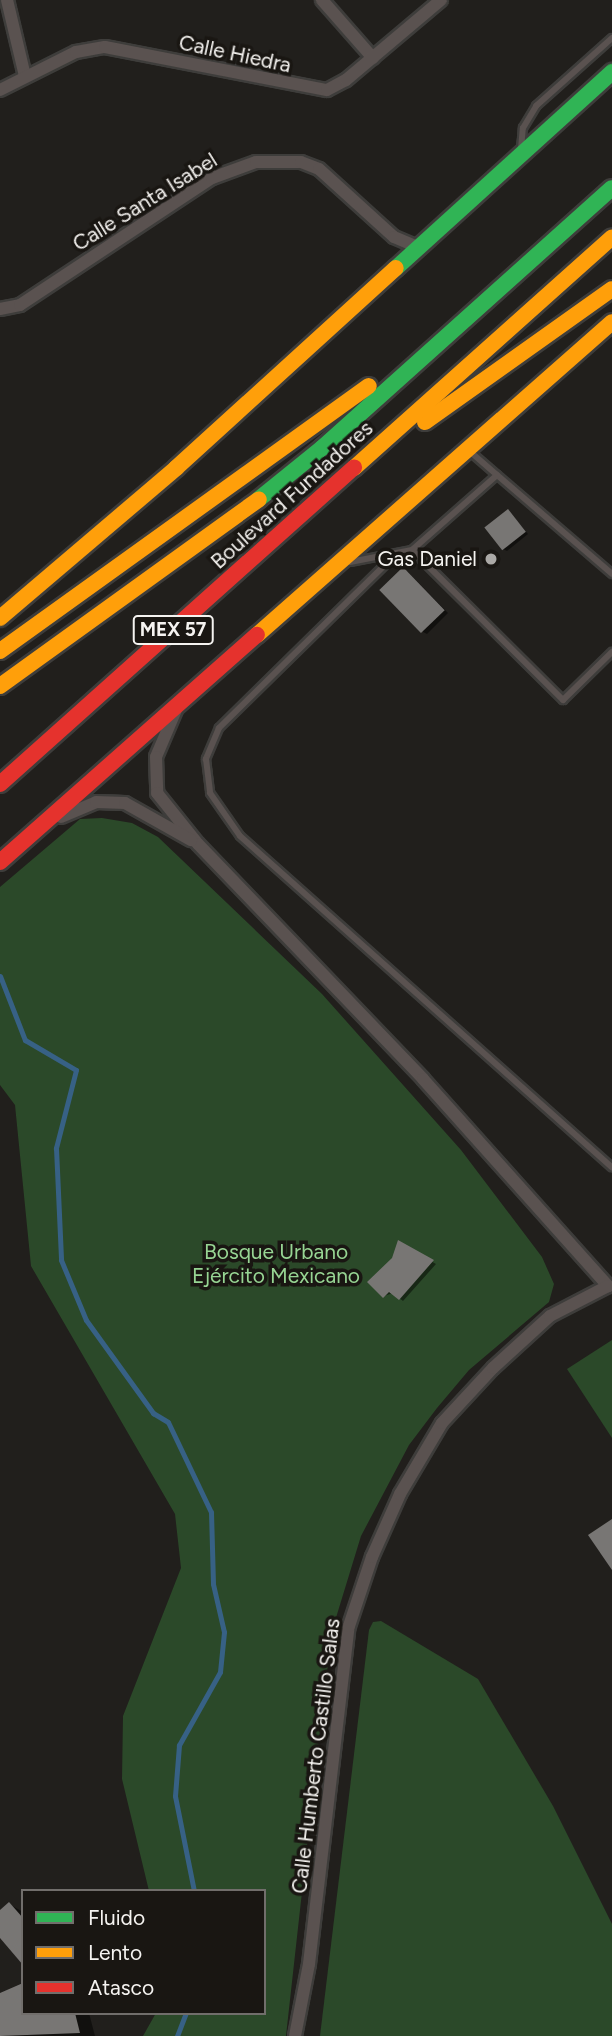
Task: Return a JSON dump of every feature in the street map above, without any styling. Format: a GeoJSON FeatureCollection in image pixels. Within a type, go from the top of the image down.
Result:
{"type":"FeatureCollection","features":[{"type":"Feature","properties":{"kind":"main road"},"geometry":{"type":"LineString","coordinates":[[0,618],[176,468],[612,72]]}},
{"type":"Feature","properties":{"kind":"main road","name":"Boulevard Fundadores"},"geometry":{"type":"LineString","coordinates":[[0,685],[215,534],[322,448],[612,188]]}},
{"type":"Feature","properties":{"kind":"main road","name":"Boulevard Fundadores"},"geometry":{"type":"LineString","coordinates":[[0,785],[612,237]]}},
{"type":"Feature","properties":{"kind":"main road"},"geometry":{"type":"LineString","coordinates":[[0,651],[248,477],[507,283]]}},
{"type":"Feature","properties":{"kind":"main road"},"geometry":{"type":"LineString","coordinates":[[346,475],[612,289]]}},
{"type":"Feature","properties":{"kind":"main road"},"geometry":{"type":"LineString","coordinates":[[0,862],[334,563],[469,451],[612,322]]}},
{"type":"Feature","properties":{"kind":"street"},"geometry":{"type":"LineString","coordinates":[[7,0],[25,76]]}},
{"type":"Feature","properties":{"kind":"street"},"geometry":{"type":"LineString","coordinates":[[322,0],[373,58]]}},
{"type":"Feature","properties":{"kind":"street","name":"Calle Hiedra"},"geometry":{"type":"LineString","coordinates":[[0,90],[76,52],[105,47],[327,90],[373,58],[441,0]]}},
{"type":"Feature","properties":{"kind":"street","name":"Calle Santa Isabel"},"geometry":{"type":"LineString","coordinates":[[0,309],[20,305],[212,178],[256,162],[301,162],[318,169],[394,237],[417,247]]}},
{"type":"Feature","properties":{"kind":"street"},"geometry":{"type":"LineString","coordinates":[[180,702],[156,757],[154,775],[157,793],[198,844],[423,1079],[611,1285]]}},
{"type":"Feature","properties":{"kind":"street"},"geometry":{"type":"LineString","coordinates":[[36,830],[79,806],[125,803],[198,844]]}},
{"type":"Feature","properties":{"kind":"street","name":"Calle Humberto Castillo Salas"},"geometry":{"type":"LineString","coordinates":[[295,2036],[309,1965],[349,1626],[372,1557],[400,1493],[442,1423],[493,1368],[551,1316],[611,1285]]}},
{"type":"Feature","properties":{"kind":"lane"},"geometry":{"type":"LineString","coordinates":[[520,154],[527,117],[612,38]]}},
{"type":"Feature","properties":{"kind":"lane"},"geometry":{"type":"LineString","coordinates":[[469,451],[612,574]]}},
{"type":"Feature","properties":{"kind":"lane"},"geometry":{"type":"LineString","coordinates":[[334,563],[395,555],[412,550],[497,475]]}},
{"type":"Feature","properties":{"kind":"lane"},"geometry":{"type":"LineString","coordinates":[[412,550],[563,700],[612,652]]}},
{"type":"Feature","properties":{"kind":"lane"},"geometry":{"type":"LineString","coordinates":[[395,555],[219,728],[206,758],[210,793],[240,836],[612,1167]]}},
{"type":"Feature","properties":{"kind":"green space","name":"Bosque Urbano Ejército Mexicano"},"geometry":{"type":"Polygon","coordinates":[[[102,818],[132,823],[158,837],[322,994],[461,1150],[542,1257],[554,1284],[549,1302],[469,1370],[437,1408],[409,1445],[361,1536],[335,1621],[325,1685],[286,2036],[143,2036],[155,2015],[266,2015],[266,1889],[149,1889],[122,1779],[123,1716],[181,1568],[175,1514],[31,1266],[15,1105],[0,1085],[0,887],[80,819],[102,818]]]}},
{"type":"Feature","properties":{"kind":"green space"},"geometry":{"type":"Polygon","coordinates":[[[612,1340],[612,1438],[567,1369],[612,1340]]]}},
{"type":"Feature","properties":{"kind":"green space"},"geometry":{"type":"Polygon","coordinates":[[[381,1621],[478,1679],[553,1806],[612,1924],[612,2036],[320,2036],[369,1630],[373,1622],[381,1621]]]}},
{"type":"Feature","properties":{"kind":"building"},"geometry":{"type":"Polygon","coordinates":[[[508,509],[526,532],[502,550],[484,527],[508,509]]]}},
{"type":"Feature","properties":{"kind":"building"},"geometry":{"type":"Polygon","coordinates":[[[403,567],[445,610],[421,633],[379,590],[403,567]]]}},
{"type":"Feature","properties":{"kind":"building"},"geometry":{"type":"Polygon","coordinates":[[[398,1240],[434,1260],[399,1300],[389,1292],[383,1298],[367,1282],[392,1258],[398,1240]]]}},
{"type":"Feature","properties":{"kind":"building"},"geometry":{"type":"Polygon","coordinates":[[[612,1519],[612,1570],[588,1535],[612,1519]]]}},
{"type":"Feature","properties":{"kind":"building"},"geometry":{"type":"Polygon","coordinates":[[[9,1902],[21,1916],[21,1963],[0,1938],[0,1910],[9,1902]]]}},
{"type":"Feature","properties":{"kind":"building"},"geometry":{"type":"Polygon","coordinates":[[[21,1984],[21,2015],[76,2015],[80,2033],[0,2036],[0,1993],[21,1984]]]}},
{"type":"Feature","properties":{"kind":"waterway"},"geometry":{"type":"LineString","coordinates":[[0,976],[25,1040],[76,1070],[56,1148],[61,1260],[86,1320],[153,1413],[168,1422],[211,1512],[213,1584],[224,1632],[220,1672],[179,1745],[175,1796],[194,1889]]}},
{"type":"Feature","properties":{"kind":"waterway"},"geometry":{"type":"LineString","coordinates":[[177,2036],[185,2015]]}},
{"type":"Feature","properties":{"kind":"traffic: fast"},"geometry":{"type":"LineString","coordinates":[[396,268],[612,72]]}},
{"type":"Feature","properties":{"kind":"traffic: fast"},"geometry":{"type":"LineString","coordinates":[[259,499],[322,448],[612,188]]}},
{"type":"Feature","properties":{"kind":"traffic: slow"},"geometry":{"type":"LineString","coordinates":[[354,468],[612,237]]}},
{"type":"Feature","properties":{"kind":"traffic: slow"},"geometry":{"type":"LineString","coordinates":[[0,618],[176,468],[396,268]]}},
{"type":"Feature","properties":{"kind":"traffic: slow"},"geometry":{"type":"LineString","coordinates":[[425,422],[612,289]]}},
{"type":"Feature","properties":{"kind":"traffic: slow"},"geometry":{"type":"LineString","coordinates":[[257,635],[612,322]]}},
{"type":"Feature","properties":{"kind":"traffic: slow"},"geometry":{"type":"LineString","coordinates":[[0,651],[369,386]]}},
{"type":"Feature","properties":{"kind":"traffic: slow"},"geometry":{"type":"LineString","coordinates":[[0,686],[259,499]]}},
{"type":"Feature","properties":{"kind":"traffic: jam"},"geometry":{"type":"LineString","coordinates":[[0,784],[354,468]]}},
{"type":"Feature","properties":{"kind":"traffic: jam"},"geometry":{"type":"LineString","coordinates":[[0,862],[257,635]]}},
{"type":"Feature","properties":{"kind":"place","name":"Gas Daniel"},"geometry":{"type":"Point","coordinates":[491,559]}}]}
